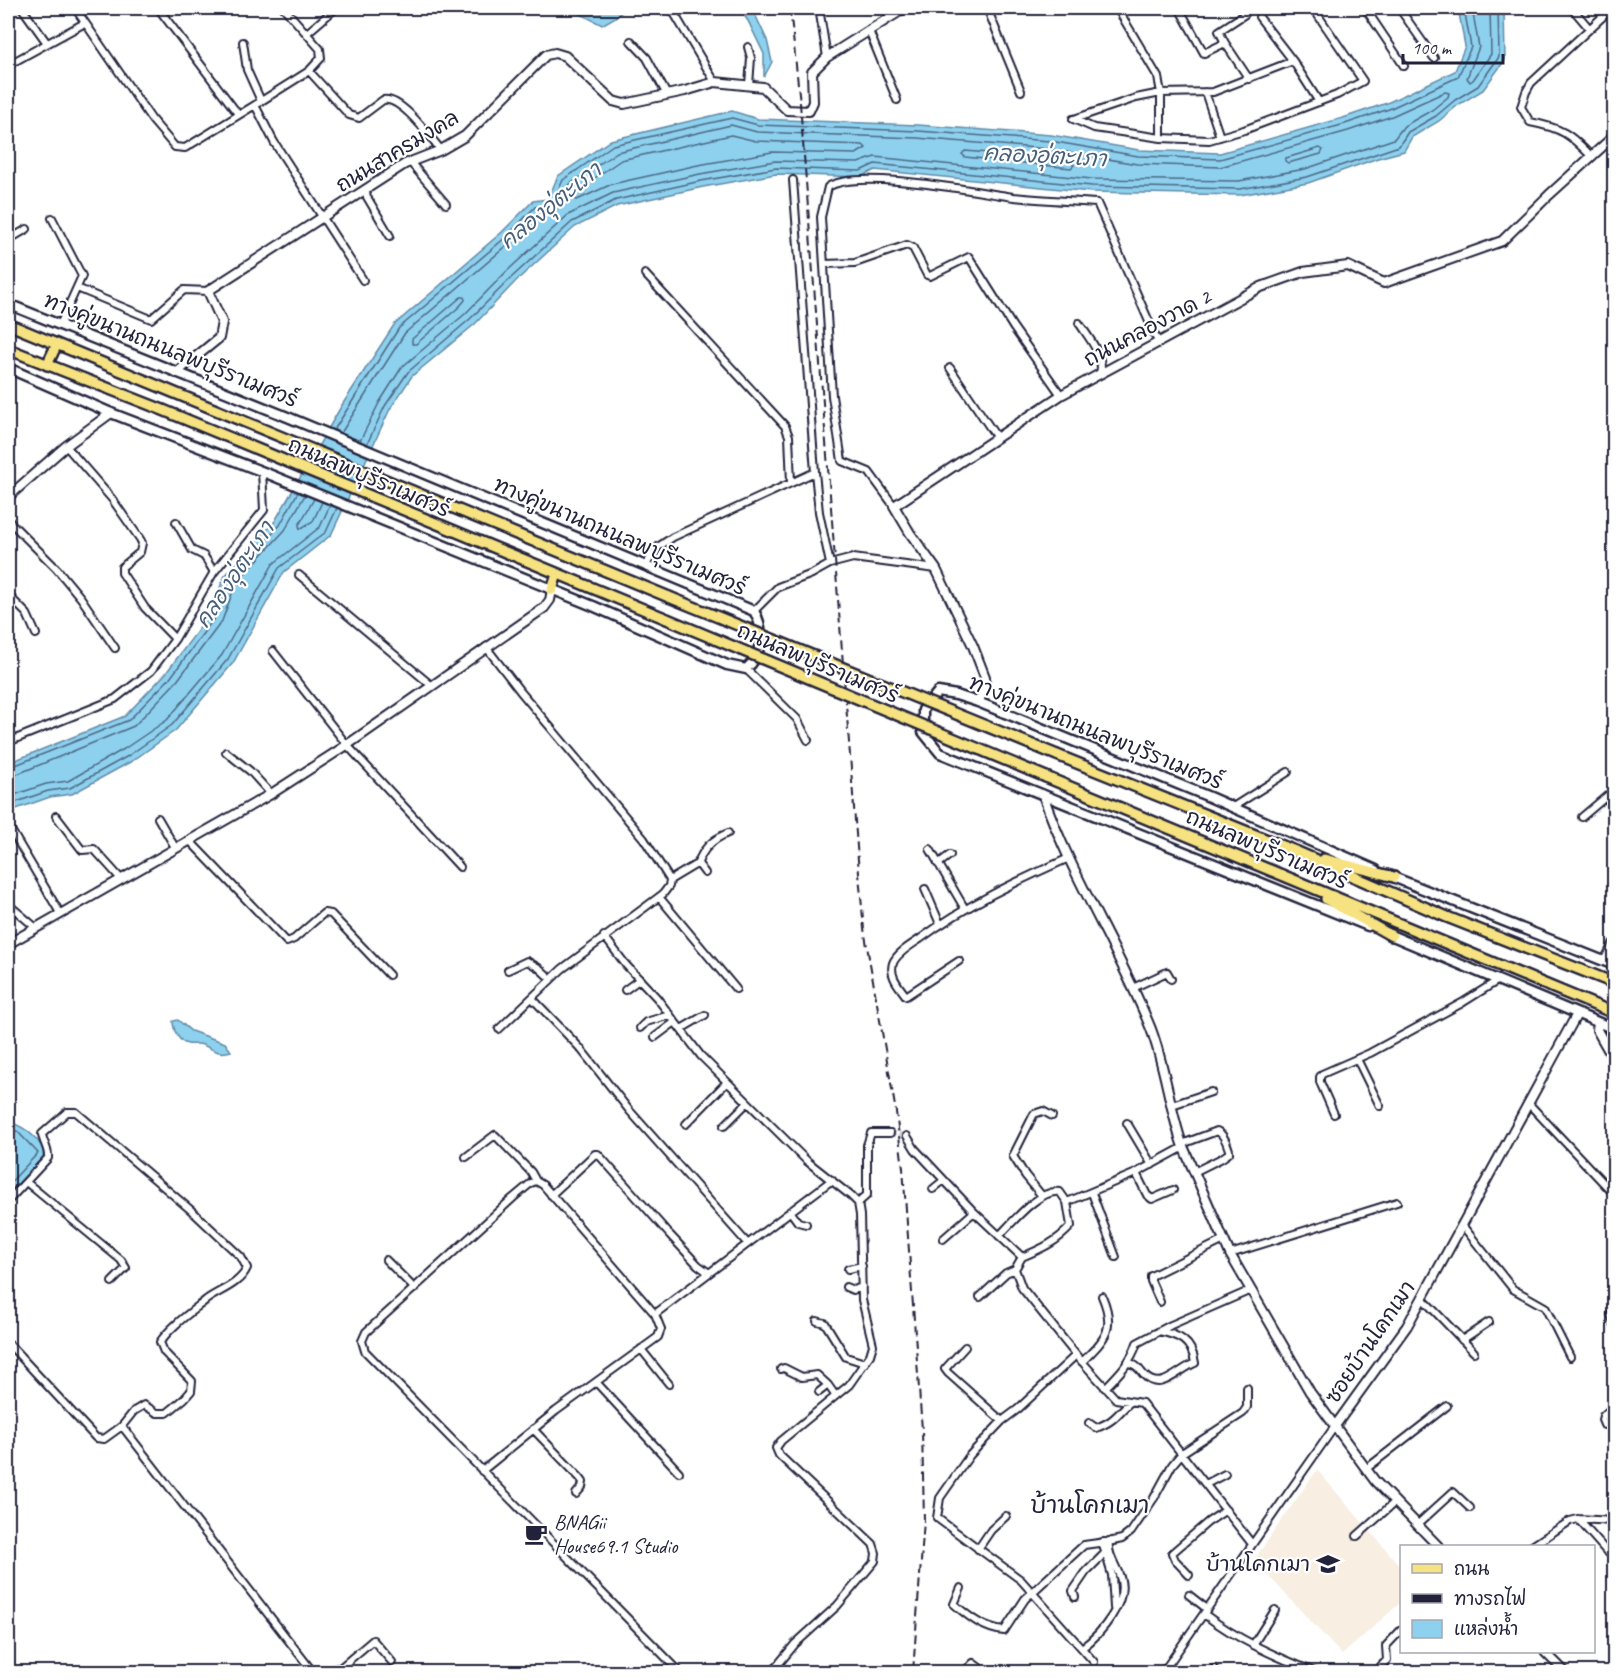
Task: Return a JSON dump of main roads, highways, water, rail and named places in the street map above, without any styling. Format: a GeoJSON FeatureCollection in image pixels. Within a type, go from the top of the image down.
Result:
{"type":"FeatureCollection","features":[{"type":"Feature","properties":{"kind":"main road","name":"ทางคู่ขนานถนนลพบุรีราเมศวร์"},"geometry":{"type":"LineString","coordinates":[[8,304],[290,417],[754,611],[759,618],[761,642],[755,662],[746,669],[728,665],[552,590]]}},
{"type":"Feature","properties":{"kind":"main road","name":"ถนนลพบุรีราเมศวร์"},"geometry":{"type":"LineString","coordinates":[[8,324],[669,597],[1295,851],[1447,917],[1614,983]]}},
{"type":"Feature","properties":{"kind":"main road"},"geometry":{"type":"LineString","coordinates":[[47,365],[57,344]]}},
{"type":"Feature","properties":{"kind":"main road","name":"ถนนลพบุรีราเมศวร์"},"geometry":{"type":"LineString","coordinates":[[8,349],[370,496],[1614,1013]]}},
{"type":"Feature","properties":{"kind":"main road"},"geometry":{"type":"LineString","coordinates":[[8,368],[111,413],[264,472],[552,590],[556,574]]}},
{"type":"Feature","properties":{"kind":"main road","name":"ทางคู่ขนานถนนลพบุรีราเมศวร์"},"geometry":{"type":"LineString","coordinates":[[1614,965],[1394,877],[1233,807],[978,702],[938,692],[923,710],[923,732],[940,753],[1392,936],[1614,1029]]}},
{"type":"Feature","properties":{"kind":"main road"},"geometry":{"type":"LineString","coordinates":[[1295,851],[1394,877]]}},
{"type":"Feature","properties":{"kind":"main road"},"geometry":{"type":"LineString","coordinates":[[1288,877],[1392,936]]}},
{"type":"Feature","properties":{"kind":"water"},"geometry":{"type":"Polygon","coordinates":[[[569,8],[625,8],[619,15],[602,25],[569,8]]]}},
{"type":"Feature","properties":{"kind":"water"},"geometry":{"type":"Polygon","coordinates":[[[739,8],[752,8],[767,40],[772,62],[764,77],[764,54],[739,8]]]}},
{"type":"Feature","properties":{"kind":"water","name":"คลองอุ่ตะเภา"},"geometry":{"type":"Polygon","coordinates":[[[1458,8],[1504,8],[1505,60],[1483,90],[1412,137],[1404,151],[1308,183],[1240,195],[1091,192],[875,170],[861,177],[776,174],[617,206],[575,227],[516,281],[475,324],[412,376],[390,409],[331,535],[284,572],[233,663],[176,730],[132,761],[72,794],[50,797],[8,812],[8,763],[125,716],[166,673],[210,614],[224,577],[275,521],[342,405],[394,325],[502,232],[533,201],[548,199],[558,176],[611,140],[732,111],[758,119],[918,125],[1051,135],[1139,150],[1220,153],[1387,103],[1455,71],[1465,46],[1458,8]]]}},
{"type":"Feature","properties":{"kind":"water"},"geometry":{"type":"Polygon","coordinates":[[[178,1020],[191,1031],[225,1043],[231,1051],[220,1052],[201,1044],[185,1043],[179,1038],[174,1028],[173,1021],[178,1020]]]}},
{"type":"Feature","properties":{"kind":"water"},"geometry":{"type":"Polygon","coordinates":[[[12,1123],[34,1136],[41,1146],[43,1157],[8,1194],[8,1129],[12,1123]]]}},
{"type":"Feature","properties":{"kind":"tunnel"},"geometry":{"type":"LineString","coordinates":[[890,1133],[907,1136]]}},
{"type":"Feature","properties":{"kind":"railway"},"geometry":{"type":"LineString","coordinates":[[790,8],[800,103],[864,929],[896,1112],[903,1168],[922,1430],[924,1520],[913,1672]]}},
{"type":"Feature","properties":{"kind":"place","name":"BNAGii House69.1 Studio"},"geometry":{"type":"Point","coordinates":[536,1534]}},
{"type":"Feature","properties":{"kind":"place","name":"บ้านโคกเมา"},"geometry":{"type":"Point","coordinates":[1328,1564]}},
{"type":"Feature","properties":{"kind":"district","name":"บ้านโคกเมา"},"geometry":{"type":"Point","coordinates":[1090,1505]}}]}
